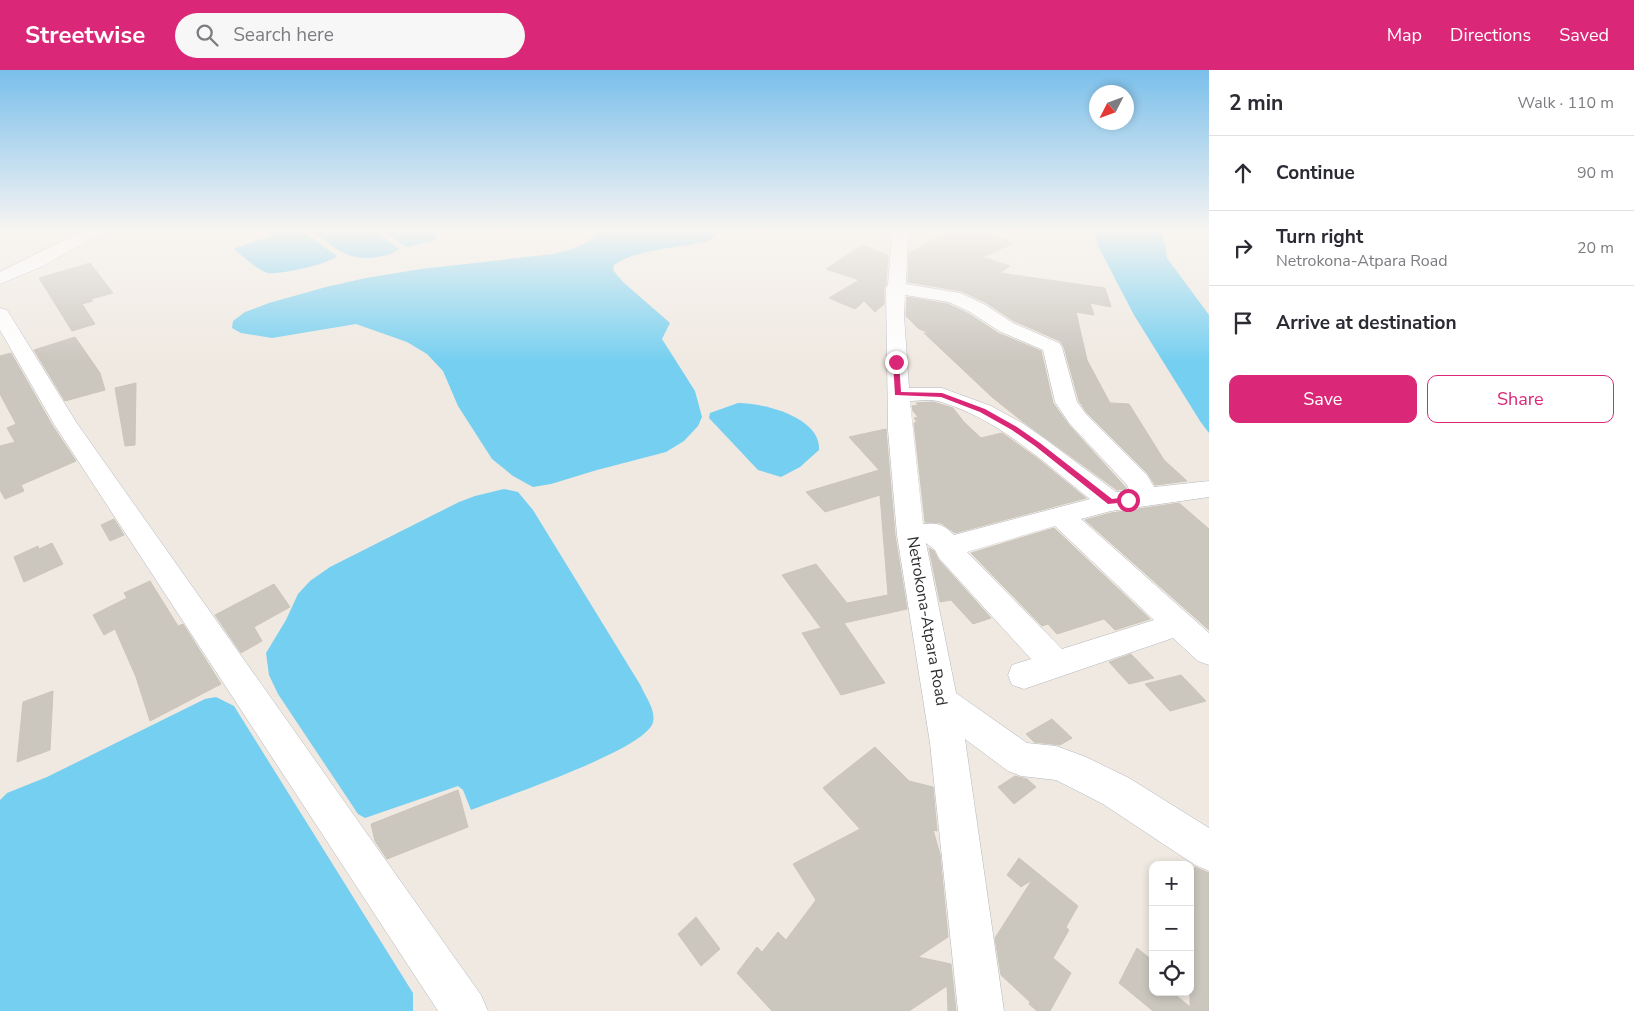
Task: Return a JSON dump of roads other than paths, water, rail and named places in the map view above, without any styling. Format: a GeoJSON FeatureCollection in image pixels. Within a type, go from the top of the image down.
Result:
{"type":"FeatureCollection","features":[{"type":"Feature","properties":{"kind":"street","name":"Netrokona-Atpara Road"},"geometry":{"type":"LineString","coordinates":[[896,274],[895,288],[900,430],[911,535],[948,743],[981,1011]]}},
{"type":"Feature","properties":{"kind":"street"},"geometry":{"type":"LineString","coordinates":[[895,288],[954,297],[977,308],[1006,327],[1052,347],[1066,402],[1078,419],[1138,481],[1146,497]]}},
{"type":"Feature","properties":{"kind":"street"},"geometry":{"type":"LineString","coordinates":[[0,314],[66,424],[465,1011]]}},
{"type":"Feature","properties":{"kind":"street"},"geometry":{"type":"LineString","coordinates":[[898,394],[942,395],[982,411],[1014,428],[1037,444],[1111,502]]}},
{"type":"Feature","properties":{"kind":"street"},"geometry":{"type":"LineString","coordinates":[[949,547],[1111,502],[1208,489]]}},
{"type":"Feature","properties":{"kind":"street"},"geometry":{"type":"LineString","coordinates":[[1061,516],[1209,652]]}},
{"type":"Feature","properties":{"kind":"street"},"geometry":{"type":"LineString","coordinates":[[911,535],[934,532],[949,547],[949,551],[1056,664]]}},
{"type":"Feature","properties":{"kind":"street"},"geometry":{"type":"LineString","coordinates":[[1024,675],[1179,624]]}},
{"type":"Feature","properties":{"kind":"street"},"geometry":{"type":"LineString","coordinates":[[941,702],[1021,759],[1056,763],[1073,769],[1116,791],[1209,851]]}},
{"type":"Feature","properties":{"kind":"water"},"geometry":{"type":"Polygon","coordinates":[[[391,274],[616,274],[670,323],[662,339],[695,391],[702,417],[698,426],[684,441],[666,452],[551,484],[533,487],[513,476],[492,459],[458,406],[443,371],[427,354],[407,342],[356,324],[272,338],[241,333],[232,328],[233,321],[245,312],[269,303],[366,278],[391,274]]]}},
{"type":"Feature","properties":{"kind":"water"},"geometry":{"type":"Polygon","coordinates":[[[1113,274],[1179,274],[1209,315],[1209,433],[1200,421],[1134,315],[1113,274]]]}},
{"type":"Feature","properties":{"kind":"water"},"geometry":{"type":"Polygon","coordinates":[[[738,403],[775,409],[789,414],[811,429],[817,439],[819,450],[800,467],[781,477],[758,470],[709,418],[710,413],[738,403]]]}},
{"type":"Feature","properties":{"kind":"water"},"geometry":{"type":"Polygon","coordinates":[[[504,489],[518,492],[533,510],[641,686],[652,708],[653,722],[645,733],[601,759],[471,810],[463,790],[458,786],[365,818],[358,814],[278,694],[269,675],[266,653],[286,620],[298,594],[310,581],[330,567],[459,502],[504,489]]]}},
{"type":"Feature","properties":{"kind":"water"},"geometry":{"type":"Polygon","coordinates":[[[216,697],[234,706],[413,993],[413,1011],[0,1011],[0,800],[7,793],[47,777],[205,699],[216,697]]]}}]}
